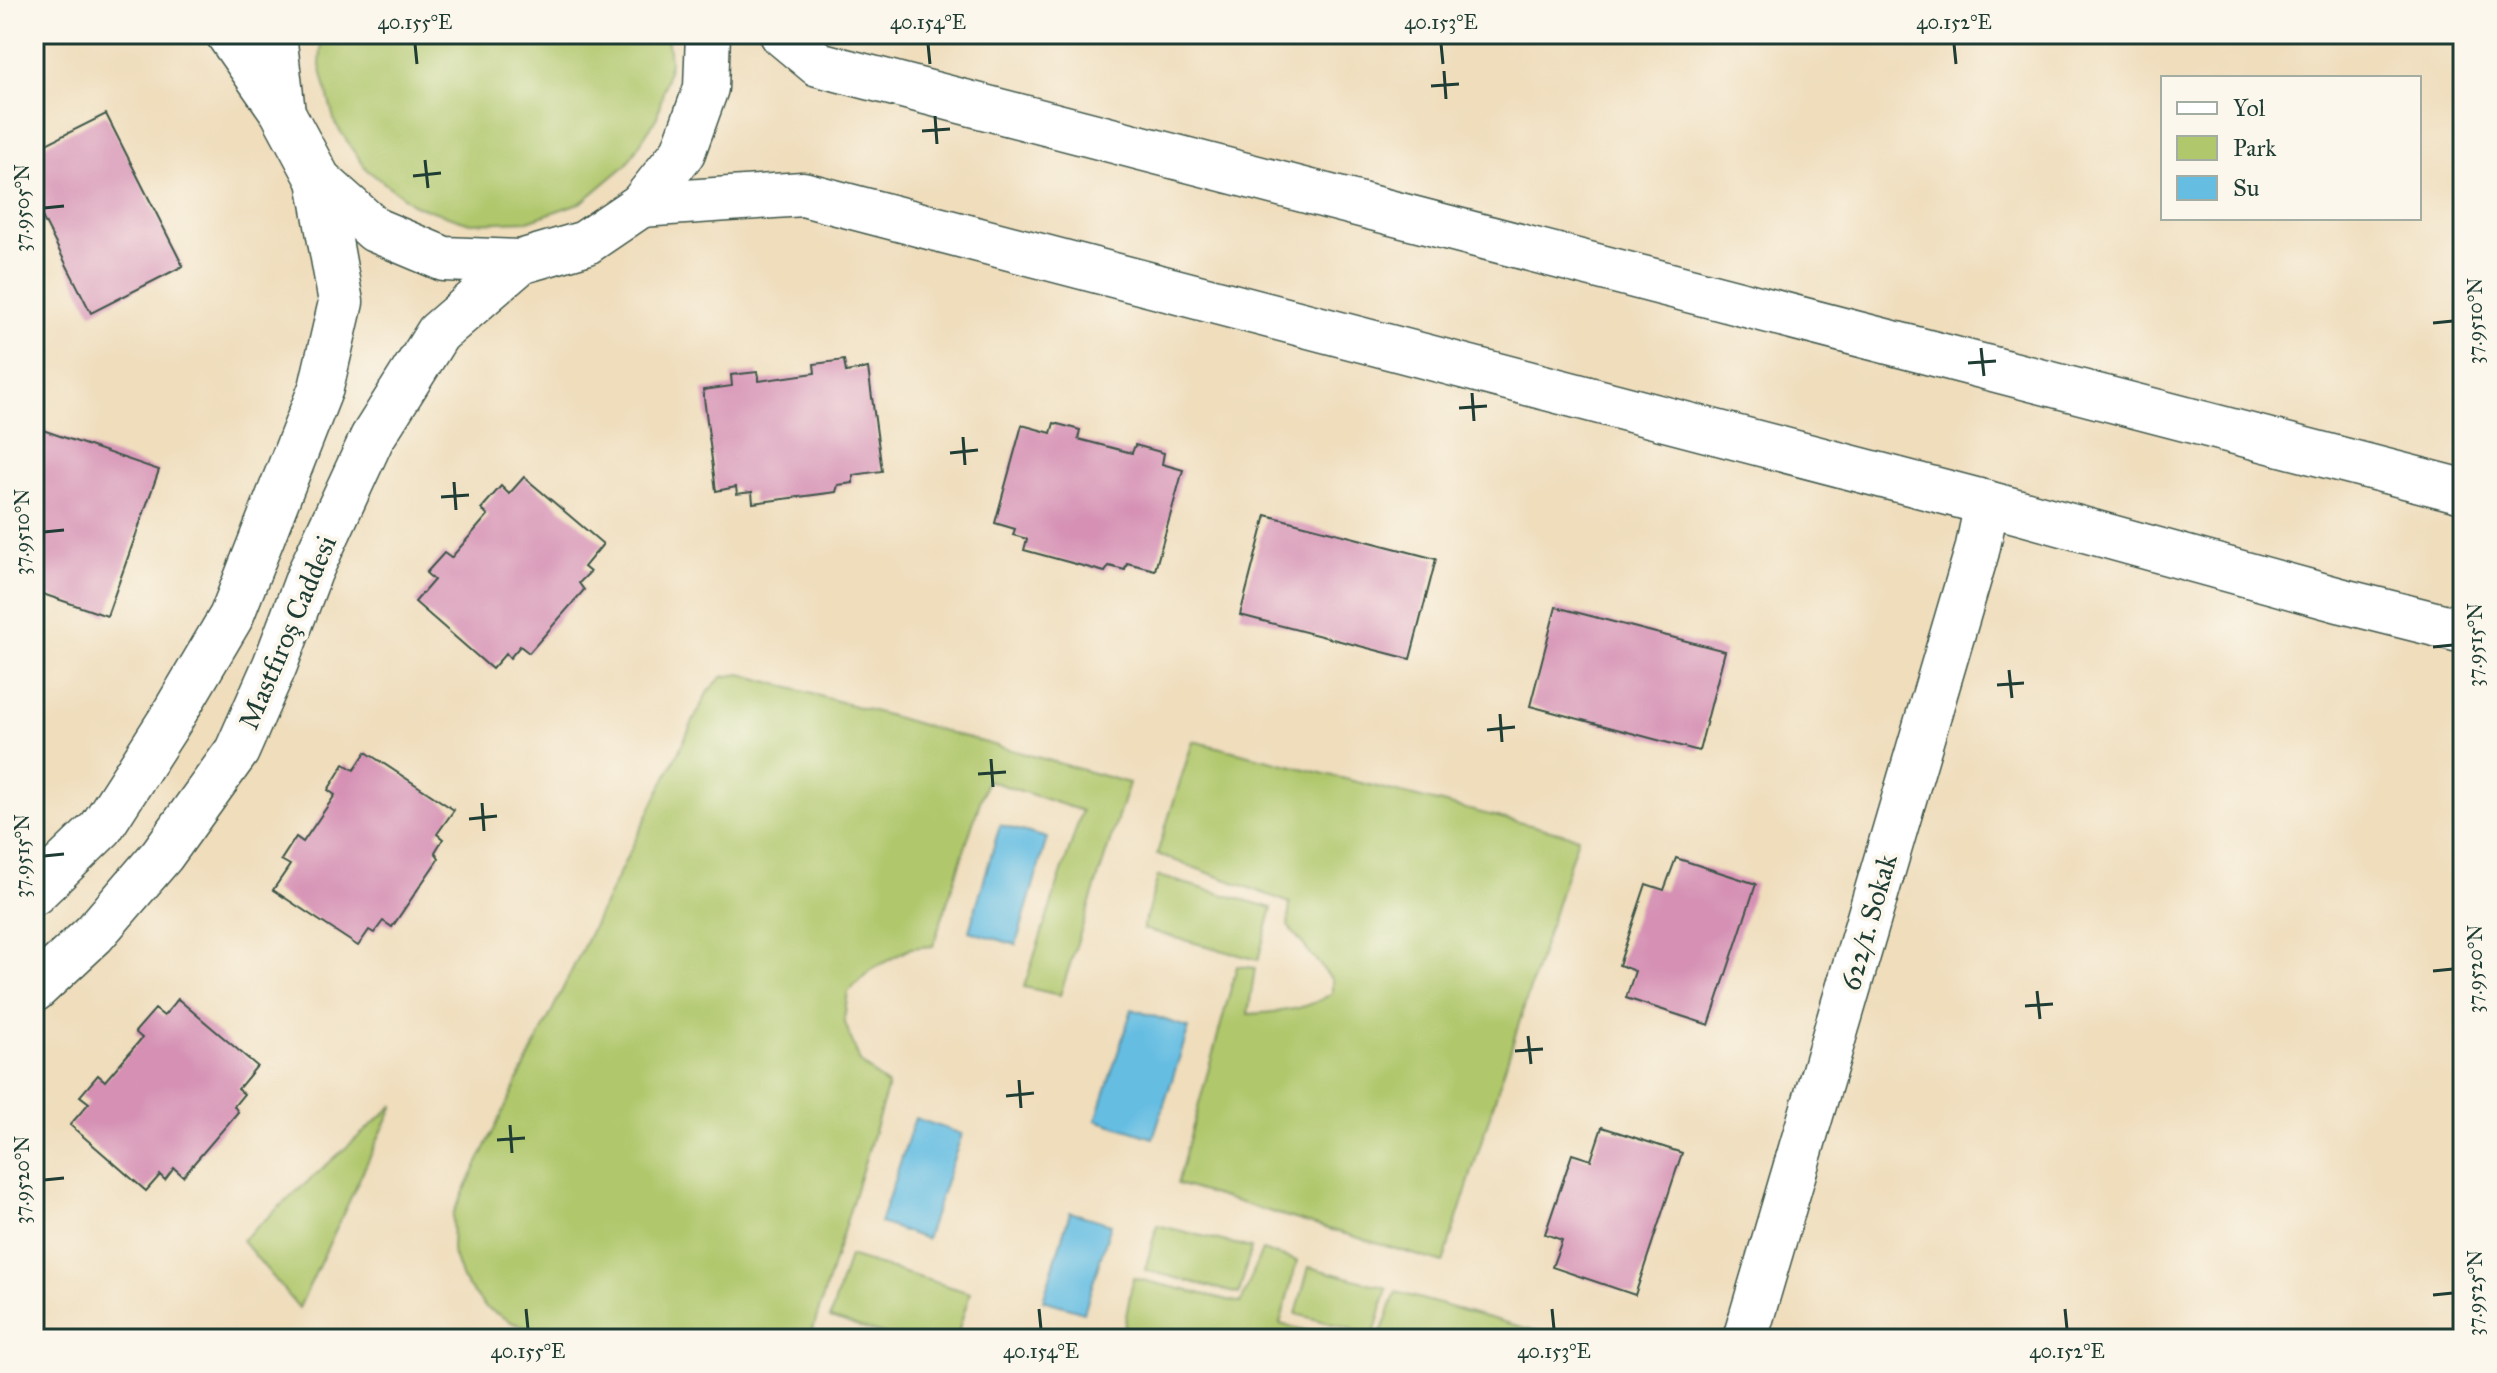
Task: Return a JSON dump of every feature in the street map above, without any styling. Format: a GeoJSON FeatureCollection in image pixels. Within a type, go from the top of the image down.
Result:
{"type":"FeatureCollection","features":[{"type":"Feature","properties":{"kind":"main road"},"geometry":{"type":"LineString","coordinates":[[228,34],[283,113],[319,180],[375,230],[444,259],[520,262],[585,243],[641,205],[683,152],[706,88],[708,34]]}},
{"type":"Feature","properties":{"kind":"main road"},"geometry":{"type":"LineString","coordinates":[[274,34],[283,113]]}},
{"type":"Feature","properties":{"kind":"main road"},"geometry":{"type":"LineString","coordinates":[[782,34],[818,64],[2463,491]]}},
{"type":"Feature","properties":{"kind":"main road","name":"Mastfıroş Caddesi"},"geometry":{"type":"LineString","coordinates":[[34,893],[101,828],[169,722],[237,602],[321,388],[341,302],[319,180]]}},
{"type":"Feature","properties":{"kind":"main road"},"geometry":{"type":"LineString","coordinates":[[641,205],[803,194],[1987,503],[2463,631]]}},
{"type":"Feature","properties":{"kind":"main road","name":"Mastfıroş Caddesi"},"geometry":{"type":"LineString","coordinates":[[34,990],[94,934],[162,855],[237,751],[275,665],[310,572],[372,438],[438,333],[520,262]]}},
{"type":"Feature","properties":{"kind":"main road","name":"622/1. Sokak"},"geometry":{"type":"LineString","coordinates":[[1745,1339],[1969,580],[1987,503]]}},
{"type":"Feature","properties":{"kind":"green space"},"geometry":{"type":"Polygon","coordinates":[[[322,34],[667,34],[670,62],[657,117],[626,165],[582,202],[528,221],[470,223],[414,205],[367,170],[335,123],[320,66],[322,34]]]}},
{"type":"Feature","properties":{"kind":"green space"},"geometry":{"type":"Polygon","coordinates":[[[741,674],[1129,783],[1060,995],[1024,987],[1082,811],[987,780],[933,946],[911,948],[870,970],[848,992],[844,1020],[860,1062],[888,1086],[810,1339],[570,1339],[513,1323],[485,1307],[462,1279],[452,1250],[453,1214],[708,691],[722,677],[741,674]]]}},
{"type":"Feature","properties":{"kind":"green space"},"geometry":{"type":"Polygon","coordinates":[[[1193,741],[1578,837],[1443,1263],[1177,1184],[1237,966],[1255,968],[1248,1014],[1302,1007],[1332,993],[1332,980],[1288,926],[1290,903],[1157,854],[1193,741]]]}},
{"type":"Feature","properties":{"kind":"green space"},"geometry":{"type":"Polygon","coordinates":[[[1158,876],[1272,908],[1258,960],[1143,929],[1158,876]]]}},
{"type":"Feature","properties":{"kind":"green space"},"geometry":{"type":"Polygon","coordinates":[[[394,1105],[299,1308],[242,1240],[394,1105]]]}},
{"type":"Feature","properties":{"kind":"green space"},"geometry":{"type":"Polygon","coordinates":[[[1157,1225],[1251,1248],[1239,1294],[1145,1270],[1157,1225]]]}},
{"type":"Feature","properties":{"kind":"green space"},"geometry":{"type":"Polygon","coordinates":[[[1262,1250],[1297,1261],[1280,1324],[1341,1339],[1122,1339],[1133,1278],[1241,1303],[1262,1250]]]}},
{"type":"Feature","properties":{"kind":"green space"},"geometry":{"type":"Polygon","coordinates":[[[849,1256],[970,1293],[956,1339],[898,1339],[830,1318],[849,1256]]]}},
{"type":"Feature","properties":{"kind":"green space"},"geometry":{"type":"Polygon","coordinates":[[[1309,1267],[1387,1288],[1374,1335],[1296,1314],[1309,1267]]]}},
{"type":"Feature","properties":{"kind":"green space"},"geometry":{"type":"Polygon","coordinates":[[[1396,1292],[1565,1339],[1379,1339],[1396,1292]]]}},
{"type":"Feature","properties":{"kind":"water"},"geometry":{"type":"Polygon","coordinates":[[[1000,825],[1047,838],[1016,945],[969,931],[1000,825]]]}},
{"type":"Feature","properties":{"kind":"water"},"geometry":{"type":"Polygon","coordinates":[[[1132,1009],[1189,1028],[1153,1138],[1096,1120],[1132,1009]]]}},
{"type":"Feature","properties":{"kind":"water"},"geometry":{"type":"Polygon","coordinates":[[[915,1118],[962,1134],[926,1239],[880,1223],[915,1118]]]}},
{"type":"Feature","properties":{"kind":"water"},"geometry":{"type":"Polygon","coordinates":[[[1070,1212],[1111,1224],[1084,1312],[1043,1300],[1070,1212]]]}},
{"type":"Feature","properties":{"kind":"building"},"geometry":{"type":"Polygon","coordinates":[[[106,114],[183,266],[91,313],[34,201],[34,150],[106,114]]]}},
{"type":"Feature","properties":{"kind":"building"},"geometry":{"type":"Polygon","coordinates":[[[844,360],[846,372],[868,368],[882,471],[853,475],[853,483],[838,485],[836,492],[753,503],[752,492],[737,494],[736,487],[716,491],[703,390],[732,386],[731,375],[757,372],[759,381],[815,373],[814,364],[844,360]]]}},
{"type":"Feature","properties":{"kind":"building"},"geometry":{"type":"Polygon","coordinates":[[[1054,423],[1080,430],[1078,439],[1132,453],[1135,445],[1164,453],[1162,464],[1183,470],[1155,570],[1127,563],[1125,570],[1109,566],[1105,572],[1024,550],[1027,539],[1013,535],[1015,529],[995,523],[1022,425],[1051,433],[1054,423]]]}},
{"type":"Feature","properties":{"kind":"building"},"geometry":{"type":"Polygon","coordinates":[[[34,427],[159,470],[107,616],[34,591],[34,427]]]}},
{"type":"Feature","properties":{"kind":"building"},"geometry":{"type":"Polygon","coordinates":[[[524,477],[603,544],[584,567],[590,572],[579,583],[584,590],[529,653],[520,646],[510,658],[506,653],[492,669],[415,602],[434,580],[426,573],[444,553],[451,558],[488,515],[481,509],[501,486],[509,494],[524,477]]]}},
{"type":"Feature","properties":{"kind":"building"},"geometry":{"type":"Polygon","coordinates":[[[1266,515],[1436,559],[1410,659],[1240,615],[1266,515]]]}},
{"type":"Feature","properties":{"kind":"building"},"geometry":{"type":"Polygon","coordinates":[[[1556,607],[1725,651],[1699,751],[1530,706],[1556,607]]]}},
{"type":"Feature","properties":{"kind":"building"},"geometry":{"type":"Polygon","coordinates":[[[366,752],[454,810],[437,834],[443,839],[435,852],[439,858],[392,927],[383,921],[374,933],[369,930],[358,946],[273,890],[290,865],[281,860],[296,837],[303,842],[335,795],[328,790],[344,764],[354,770],[366,752]]]}},
{"type":"Feature","properties":{"kind":"building"},"geometry":{"type":"Polygon","coordinates":[[[1676,858],[1756,884],[1709,1025],[1626,998],[1635,971],[1619,965],[1646,884],[1664,890],[1676,858]]]}},
{"type":"Feature","properties":{"kind":"building"},"geometry":{"type":"Polygon","coordinates":[[[178,999],[257,1066],[238,1089],[244,1094],[234,1106],[238,1112],[183,1176],[174,1168],[165,1180],[160,1175],[146,1191],[70,1125],[89,1103],[80,1096],[98,1075],[105,1081],[142,1038],[135,1032],[155,1009],[164,1016],[178,999]]]}},
{"type":"Feature","properties":{"kind":"building"},"geometry":{"type":"Polygon","coordinates":[[[1602,1127],[1682,1153],[1635,1295],[1552,1267],[1562,1240],[1545,1234],[1572,1154],[1591,1160],[1602,1127]]]}}]}
